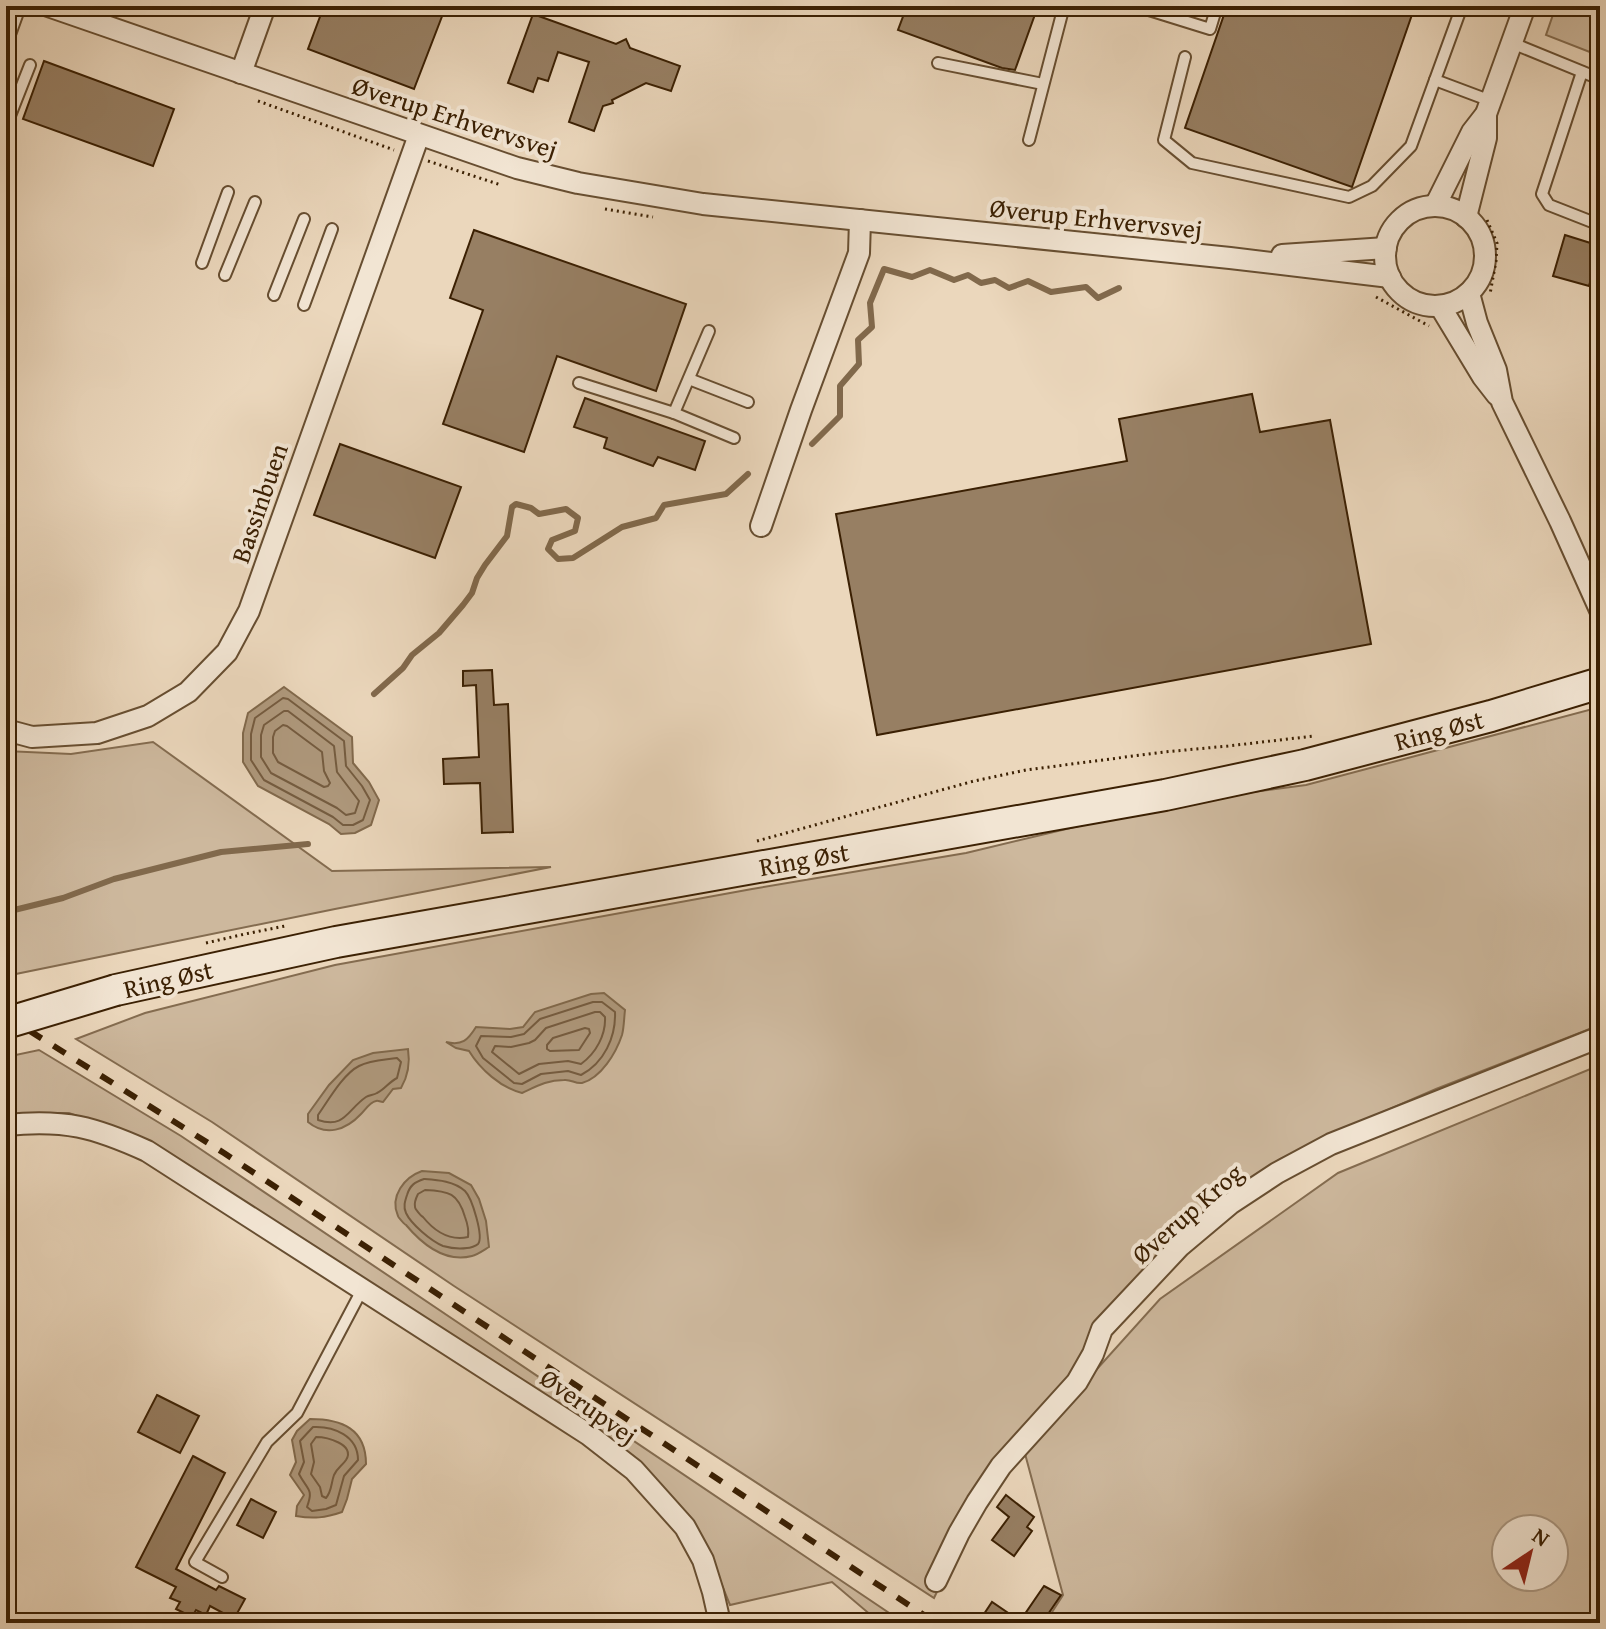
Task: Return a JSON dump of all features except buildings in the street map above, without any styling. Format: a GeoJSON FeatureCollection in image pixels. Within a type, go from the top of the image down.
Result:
{"type":"FeatureCollection","features":[{"type":"Feature","properties":{"kind":"main road","name":"Ring Øst"},"geometry":{"type":"LineString","coordinates":[[6,1023],[116,990],[336,942],[1181,792],[1305,765],[1491,716],[1600,683]]}},
{"type":"Feature","properties":{"kind":"street"},"geometry":{"type":"LineString","coordinates":[[6,31],[15,6]]}},
{"type":"Feature","properties":{"kind":"street","name":"Øverup Erhvervsvej"},"geometry":{"type":"LineString","coordinates":[[48,6],[517,168],[578,183],[703,204],[1390,277]]}},
{"type":"Feature","properties":{"kind":"street"},"geometry":{"type":"LineString","coordinates":[[241,73],[265,6]]}},
{"type":"Feature","properties":{"kind":"street"},"geometry":{"type":"LineString","coordinates":[[1476,214],[1435,206],[1421,208],[1398,223],[1390,234],[1385,263],[1398,290],[1424,305],[1440,306],[1455,302],[1469,293],[1479,280],[1485,263],[1476,214],[1489,108],[1525,6]]}},
{"type":"Feature","properties":{"kind":"street"},"geometry":{"type":"LineString","coordinates":[[1435,206],[1472,132],[1489,108]]}},
{"type":"Feature","properties":{"kind":"street","name":"Bassinbuen"},"geometry":{"type":"LineString","coordinates":[[6,730],[32,737],[97,733],[148,716],[188,692],[227,652],[249,611],[419,135]]}},
{"type":"Feature","properties":{"kind":"street"},"geometry":{"type":"LineString","coordinates":[[761,526],[859,253],[860,220]]}},
{"type":"Feature","properties":{"kind":"street","name":"Øverup Erhvervsvej"},"geometry":{"type":"LineString","coordinates":[[1230,258],[1386,248]]}},
{"type":"Feature","properties":{"kind":"street"},"geometry":{"type":"LineString","coordinates":[[1469,293],[1496,370],[1502,402]]}},
{"type":"Feature","properties":{"kind":"street"},"geometry":{"type":"LineString","coordinates":[[1440,306],[1502,402],[1600,610]]}},
{"type":"Feature","properties":{"kind":"street","name":"Øverup Krog"},"geometry":{"type":"LineString","coordinates":[[936,1581],[977,1502],[1001,1466],[1077,1382],[1093,1354],[1102,1329],[1180,1246],[1230,1204],[1277,1173],[1331,1144],[1600,1037]]}},
{"type":"Feature","properties":{"kind":"street","name":"Øverupvej"},"geometry":{"type":"LineString","coordinates":[[6,1125],[35,1122],[75,1125],[110,1134],[147,1151],[589,1435],[634,1470],[685,1527],[703,1560],[720,1623]]}},
{"type":"Feature","properties":{"kind":"lane"},"geometry":{"type":"LineString","coordinates":[[1029,140],[1064,6]]}},
{"type":"Feature","properties":{"kind":"lane"},"geometry":{"type":"LineString","coordinates":[[1136,6],[1210,29],[1217,6]]}},
{"type":"Feature","properties":{"kind":"lane"},"geometry":{"type":"LineString","coordinates":[[1185,57],[1164,140],[1192,163],[1349,197],[1372,186],[1411,146],[1462,6]]}},
{"type":"Feature","properties":{"kind":"lane"},"geometry":{"type":"LineString","coordinates":[[1512,43],[1600,79]]}},
{"type":"Feature","properties":{"kind":"lane"},"geometry":{"type":"LineString","coordinates":[[938,63],[1043,84]]}},
{"type":"Feature","properties":{"kind":"lane"},"geometry":{"type":"LineString","coordinates":[[6,126],[30,65]]}},
{"type":"Feature","properties":{"kind":"lane"},"geometry":{"type":"LineString","coordinates":[[1582,72],[1542,194],[1549,205],[1600,225]]}},
{"type":"Feature","properties":{"kind":"lane"},"geometry":{"type":"LineString","coordinates":[[1435,80],[1489,108]]}},
{"type":"Feature","properties":{"kind":"lane"},"geometry":{"type":"LineString","coordinates":[[202,263],[228,192]]}},
{"type":"Feature","properties":{"kind":"lane"},"geometry":{"type":"LineString","coordinates":[[225,275],[255,202]]}},
{"type":"Feature","properties":{"kind":"lane"},"geometry":{"type":"LineString","coordinates":[[274,295],[304,219]]}},
{"type":"Feature","properties":{"kind":"lane"},"geometry":{"type":"LineString","coordinates":[[304,305],[332,229]]}},
{"type":"Feature","properties":{"kind":"lane"},"geometry":{"type":"LineString","coordinates":[[674,413],[709,331]]}},
{"type":"Feature","properties":{"kind":"lane"},"geometry":{"type":"LineString","coordinates":[[689,379],[748,402]]}},
{"type":"Feature","properties":{"kind":"lane"},"geometry":{"type":"LineString","coordinates":[[579,383],[674,413],[734,438]]}},
{"type":"Feature","properties":{"kind":"lane"},"geometry":{"type":"LineString","coordinates":[[222,1577],[195,1562],[267,1442],[297,1413],[363,1288]]}},
{"type":"Feature","properties":{"kind":"path"},"geometry":{"type":"LineString","coordinates":[[248,98],[410,156],[506,186]]}},
{"type":"Feature","properties":{"kind":"path"},"geometry":{"type":"LineString","coordinates":[[604,209],[664,218]]}},
{"type":"Feature","properties":{"kind":"path"},"geometry":{"type":"LineString","coordinates":[[1476,214],[1497,243],[1487,315],[1477,323]]}},
{"type":"Feature","properties":{"kind":"path"},"geometry":{"type":"LineString","coordinates":[[1367,294],[1378,297],[1440,332],[1457,333]]}},
{"type":"Feature","properties":{"kind":"path"},"geometry":{"type":"LineString","coordinates":[[756,841],[974,781],[1026,770],[1327,733]]}},
{"type":"Feature","properties":{"kind":"path"},"geometry":{"type":"LineString","coordinates":[[202,945],[291,925]]}},
{"type":"Feature","properties":{"kind":"shaded area"},"geometry":{"type":"Polygon","coordinates":[[[1556,6],[1600,6],[1600,56],[1546,35],[1556,6]]]}},
{"type":"Feature","properties":{"kind":"shaded area"},"geometry":{"type":"Polygon","coordinates":[[[1600,707],[1600,1025],[1360,1122],[1280,1159],[1226,1196],[999,1462],[934,1598],[454,1286],[212,1122],[76,1039],[145,1013],[335,965],[966,853],[1184,801],[1306,785],[1600,707]]]}},
{"type":"Feature","properties":{"kind":"shaded area"},"geometry":{"type":"Polygon","coordinates":[[[153,742],[332,871],[551,867],[6,976],[6,751],[71,754],[153,742]]]}},
{"type":"Feature","properties":{"kind":"shaded area"},"geometry":{"type":"Polygon","coordinates":[[[39,1050],[181,1136],[904,1623],[875,1623],[872,1616],[832,1582],[730,1605],[706,1546],[641,1465],[148,1142],[69,1113],[6,1116],[6,1057],[39,1050]]]}},
{"type":"Feature","properties":{"kind":"shaded area"},"geometry":{"type":"Polygon","coordinates":[[[1600,1065],[1600,1623],[1045,1623],[1063,1595],[1024,1450],[1160,1299],[1338,1173],[1600,1065]]]}},
{"type":"Feature","properties":{"kind":"water"},"geometry":{"type":"Polygon","coordinates":[[[284,687],[352,737],[353,763],[379,800],[371,825],[355,833],[341,834],[329,824],[258,786],[243,762],[243,733],[248,713],[284,687]]]}},
{"type":"Feature","properties":{"kind":"water"},"geometry":{"type":"Polygon","coordinates":[[[604,993],[625,1010],[622,1035],[607,1064],[582,1083],[552,1081],[522,1093],[492,1077],[469,1051],[446,1042],[464,1041],[476,1027],[523,1027],[535,1012],[591,994],[604,993]]]}},
{"type":"Feature","properties":{"kind":"water"},"geometry":{"type":"Polygon","coordinates":[[[408,1049],[408,1069],[401,1088],[393,1089],[383,1102],[372,1103],[355,1120],[336,1130],[315,1127],[308,1122],[308,1114],[329,1085],[353,1060],[373,1053],[408,1049]]]}},
{"type":"Feature","properties":{"kind":"water"},"geometry":{"type":"Polygon","coordinates":[[[422,1171],[449,1173],[471,1185],[486,1221],[489,1247],[472,1256],[443,1254],[419,1239],[398,1217],[396,1201],[400,1188],[422,1171]]]}},
{"type":"Feature","properties":{"kind":"water"},"geometry":{"type":"Polygon","coordinates":[[[310,1419],[332,1421],[350,1428],[362,1442],[365,1452],[366,1464],[352,1479],[342,1512],[330,1516],[296,1516],[297,1506],[304,1495],[290,1475],[296,1462],[292,1440],[310,1419]]]}},
{"type":"Feature","properties":{"kind":"waterway"},"geometry":{"type":"LineString","coordinates":[[812,444],[840,416],[840,386],[859,364],[858,340],[872,327],[870,303],[884,269],[912,277],[930,270],[954,280],[968,275],[981,283],[995,280],[1009,288],[1028,281],[1051,292],[1086,287],[1098,298],[1119,288]]}},
{"type":"Feature","properties":{"kind":"waterway"},"geometry":{"type":"LineString","coordinates":[[374,694],[403,668],[412,655],[439,633],[472,593],[477,578],[507,536],[512,507],[516,504],[539,514],[566,509],[578,518],[575,531],[552,540],[548,549],[558,559],[573,558],[622,527],[656,518],[664,505],[726,494],[748,474]]}},
{"type":"Feature","properties":{"kind":"waterway"},"geometry":{"type":"LineString","coordinates":[[6,912],[63,898],[114,879],[221,852],[308,844]]}},
{"type":"Feature","properties":{"kind":"waterway"},"geometry":{"type":"LineString","coordinates":[[6,1095],[10,1089]]}},
{"type":"Feature","properties":{"kind":"railway"},"geometry":{"type":"LineString","coordinates":[[6,1016],[224,1153],[936,1623]]}}]}
